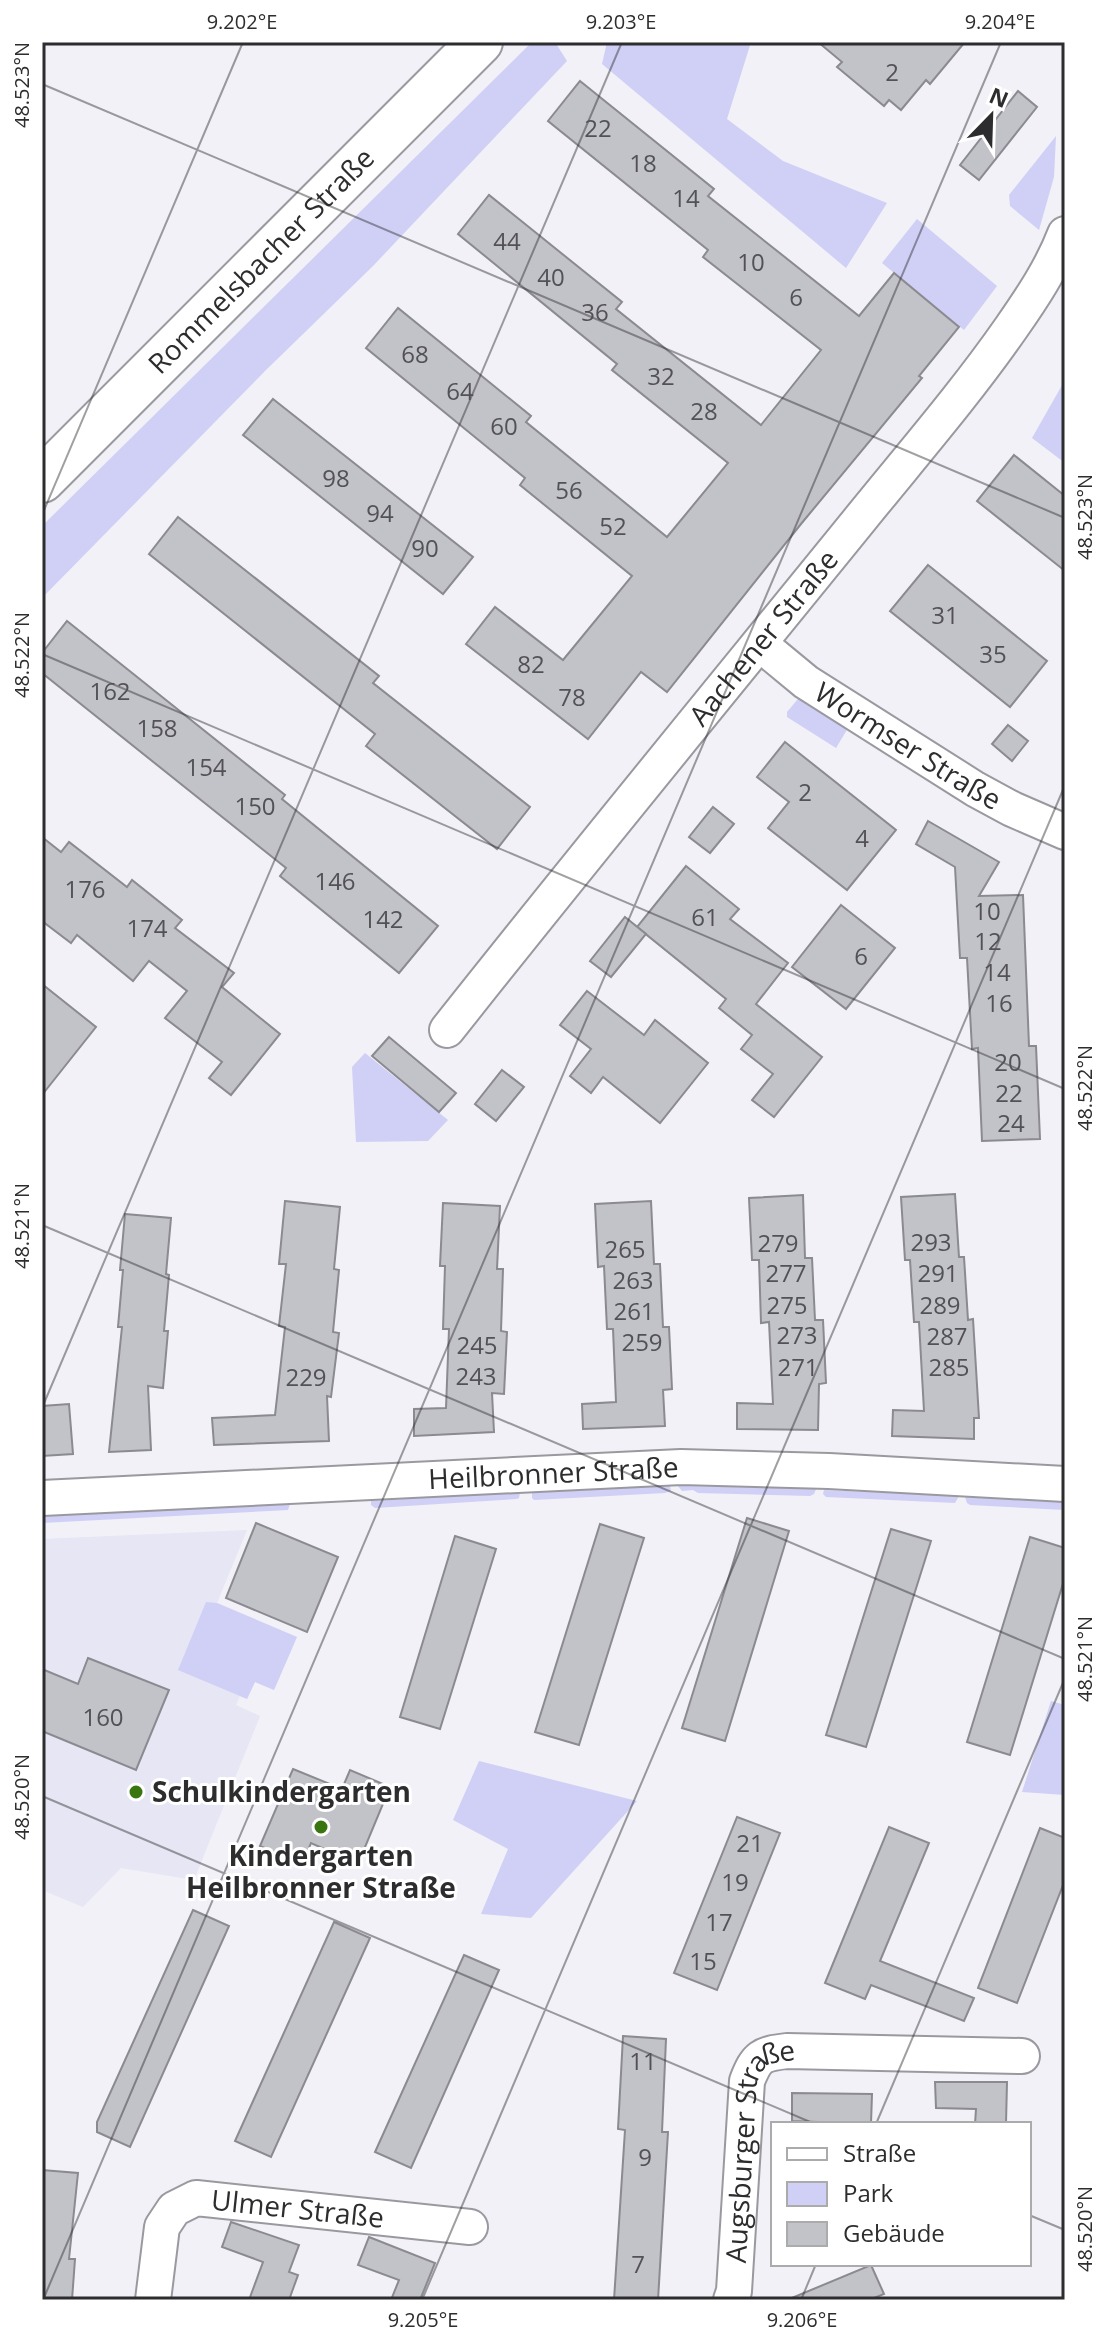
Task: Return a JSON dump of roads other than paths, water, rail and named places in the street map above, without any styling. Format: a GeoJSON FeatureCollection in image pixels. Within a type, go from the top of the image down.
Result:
{"type":"FeatureCollection","features":[{"type":"Feature","properties":{"kind":"main road","name":"Rommelsbacher Straße"},"geometry":{"type":"LineString","coordinates":[[42,480],[480,42]]}},
{"type":"Feature","properties":{"kind":"street","name":"Aachener Straße"},"geometry":{"type":"LineString","coordinates":[[447,1030],[696,719],[982,370],[1033,297],[1065,234]]}},
{"type":"Feature","properties":{"kind":"street","name":"Wormser Straße"},"geometry":{"type":"LineString","coordinates":[[760,644],[806,682],[975,789],[1065,832]]}},
{"type":"Feature","properties":{"kind":"street","name":"Heilbronner Straße"},"geometry":{"type":"LineString","coordinates":[[42,1498],[681,1467],[829,1471],[1065,1484]]}},
{"type":"Feature","properties":{"kind":"street","name":"Augsburger Straße"},"geometry":{"type":"LineString","coordinates":[[731,2300],[747,2081],[753,2066],[765,2053],[800,2051],[1022,2056]]}},
{"type":"Feature","properties":{"kind":"street","name":"Ulmer Straße"},"geometry":{"type":"LineString","coordinates":[[153,2300],[162,2227],[174,2209],[196,2198],[470,2227]]}},
{"type":"Feature","properties":{"kind":"place","name":"Schulkindergarten"},"geometry":{"type":"Point","coordinates":[136,1792]}},
{"type":"Feature","properties":{"kind":"place","name":"Kindergarten Heilbronner Straße"},"geometry":{"type":"Point","coordinates":[321,1827]}}]}
